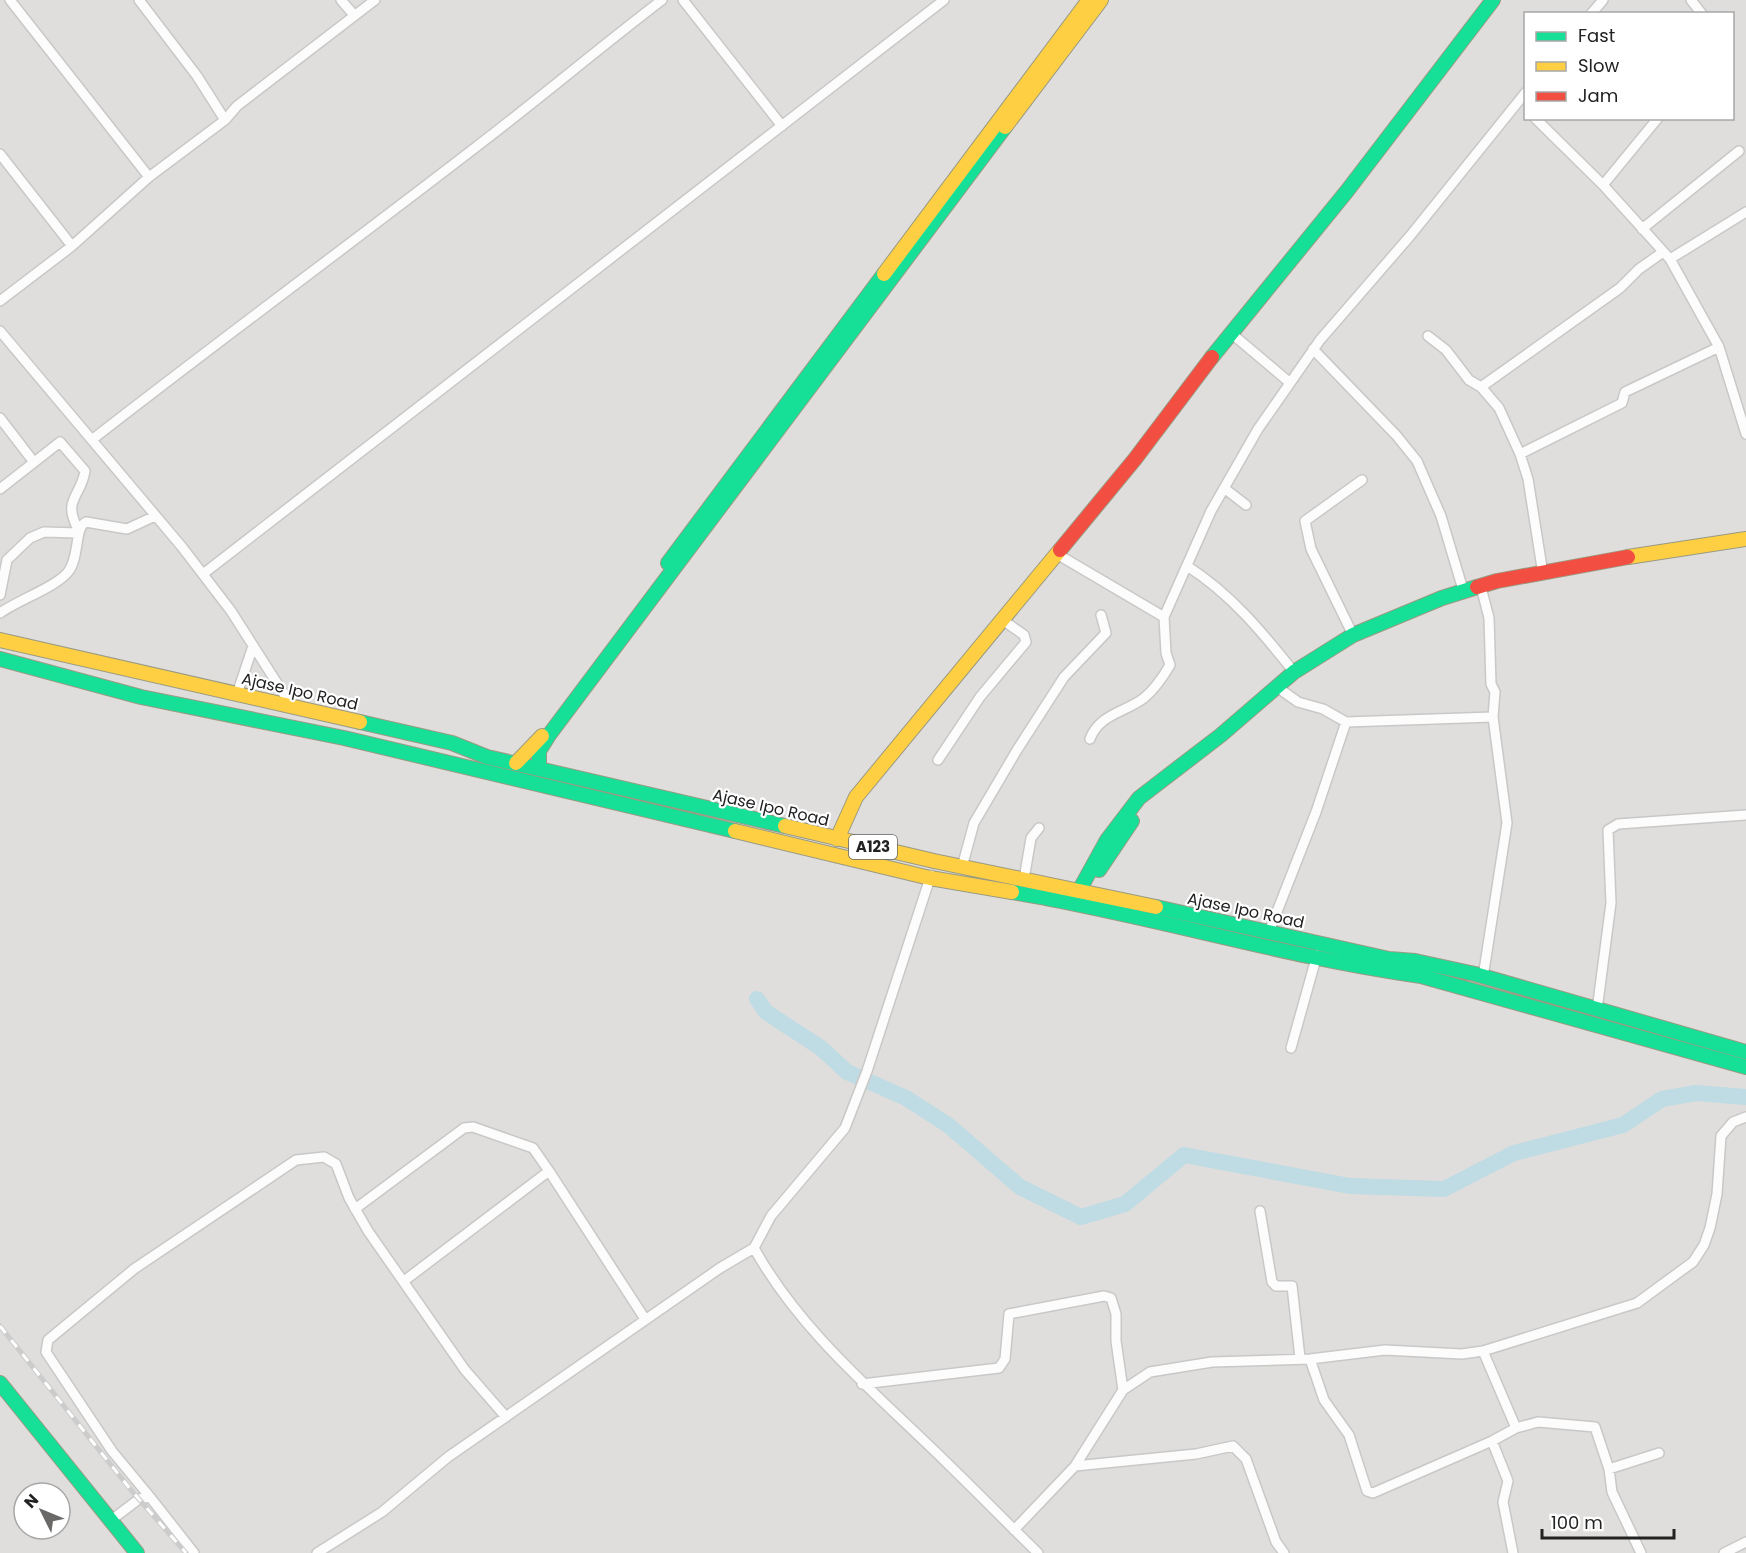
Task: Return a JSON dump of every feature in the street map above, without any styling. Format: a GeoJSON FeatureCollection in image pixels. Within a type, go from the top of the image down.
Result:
{"type":"FeatureCollection","features":[{"type":"Feature","properties":{"kind":"main road"},"geometry":{"type":"LineString","coordinates":[[516,763],[541,737],[855,310],[1089,0]]}},
{"type":"Feature","properties":{"kind":"main road"},"geometry":{"type":"LineString","coordinates":[[539,769],[539,751],[549,735],[1101,0]]}},
{"type":"Feature","properties":{"kind":"main road"},"geometry":{"type":"LineString","coordinates":[[837,839],[856,797],[1136,459],[1231,333],[1347,191],[1493,0]]}},
{"type":"Feature","properties":{"kind":"main road"},"geometry":{"type":"LineString","coordinates":[[1081,897],[1130,824],[1189,757],[1221,735],[1294,672],[1353,636],[1442,598],[1497,581],[1746,538]]}},
{"type":"Feature","properties":{"kind":"main road","name":"Ajase Ipo Road"},"geometry":{"type":"LineString","coordinates":[[0,640],[452,743],[487,757],[837,839],[1024,879],[1081,897],[1371,969],[1422,976],[1746,1067]]}},
{"type":"Feature","properties":{"kind":"main road","name":"Ajase Ipo Road"},"geometry":{"type":"LineString","coordinates":[[0,659],[141,697],[344,738],[930,878],[1081,897],[1269,932],[1483,977],[1746,1052]]}},
{"type":"Feature","properties":{"kind":"main road"},"geometry":{"type":"LineString","coordinates":[[1551,1013],[1556,998]]}},
{"type":"Feature","properties":{"kind":"main road"},"geometry":{"type":"LineString","coordinates":[[0,1383],[137,1553]]}},
{"type":"Feature","properties":{"kind":"street"},"geometry":{"type":"LineString","coordinates":[[10,0],[149,177]]}},
{"type":"Feature","properties":{"kind":"street"},"geometry":{"type":"LineString","coordinates":[[139,0],[197,76],[225,120]]}},
{"type":"Feature","properties":{"kind":"street"},"geometry":{"type":"LineString","coordinates":[[341,0],[354,15]]}},
{"type":"Feature","properties":{"kind":"street"},"geometry":{"type":"LineString","coordinates":[[0,301],[72,246],[149,177],[225,120],[237,106],[375,0]]}},
{"type":"Feature","properties":{"kind":"street"},"geometry":{"type":"LineString","coordinates":[[93,440],[231,332],[478,146],[573,67],[662,0]]}},
{"type":"Feature","properties":{"kind":"street"},"geometry":{"type":"LineString","coordinates":[[683,0],[782,126]]}},
{"type":"Feature","properties":{"kind":"street"},"geometry":{"type":"LineString","coordinates":[[203,574],[944,0]]}},
{"type":"Feature","properties":{"kind":"street"},"geometry":{"type":"LineString","coordinates":[[1593,12],[1603,0]]}},
{"type":"Feature","properties":{"kind":"street"},"geometry":{"type":"LineString","coordinates":[[1691,0],[1700,12]]}},
{"type":"Feature","properties":{"kind":"street"},"geometry":{"type":"LineString","coordinates":[[1090,740],[1108,716],[1143,698],[1165,675],[1170,665],[1166,653],[1164,617],[1210,511],[1290,382],[1313,349],[1418,228],[1524,94]]}},
{"type":"Feature","properties":{"kind":"street"},"geometry":{"type":"LineString","coordinates":[[1518,101],[1524,107]]}},
{"type":"Feature","properties":{"kind":"street"},"geometry":{"type":"LineString","coordinates":[[1537,120],[1603,185],[1666,256],[1719,347],[1746,434]]}},
{"type":"Feature","properties":{"kind":"street"},"geometry":{"type":"LineString","coordinates":[[1603,185],[1656,120]]}},
{"type":"Feature","properties":{"kind":"street"},"geometry":{"type":"LineString","coordinates":[[1642,229],[1739,151]]}},
{"type":"Feature","properties":{"kind":"street"},"geometry":{"type":"LineString","coordinates":[[0,154],[72,246]]}},
{"type":"Feature","properties":{"kind":"street"},"geometry":{"type":"LineString","coordinates":[[1481,387],[1620,288],[1639,268],[1666,256],[1746,212]]}},
{"type":"Feature","properties":{"kind":"street"},"geometry":{"type":"LineString","coordinates":[[0,331],[203,574],[253,645],[291,706]]}},
{"type":"Feature","properties":{"kind":"street"},"geometry":{"type":"LineString","coordinates":[[1231,333],[1290,382]]}},
{"type":"Feature","properties":{"kind":"street"},"geometry":{"type":"LineString","coordinates":[[1428,336],[1446,350],[1469,380],[1481,387],[1498,408],[1520,454],[1528,479],[1543,574]]}},
{"type":"Feature","properties":{"kind":"street"},"geometry":{"type":"LineString","coordinates":[[1520,454],[1622,403],[1625,392],[1719,347]]}},
{"type":"Feature","properties":{"kind":"street"},"geometry":{"type":"LineString","coordinates":[[1313,349],[1396,435],[1417,461],[1442,516],[1464,593]]}},
{"type":"Feature","properties":{"kind":"street"},"geometry":{"type":"LineString","coordinates":[[0,418],[33,461]]}},
{"type":"Feature","properties":{"kind":"street"},"geometry":{"type":"LineString","coordinates":[[0,489],[60,442],[85,471],[72,497],[71,515],[78,531],[78,548],[68,573],[58,581],[33,592],[0,613]]}},
{"type":"Feature","properties":{"kind":"street"},"geometry":{"type":"LineString","coordinates":[[1353,636],[1311,549],[1305,520],[1362,480]]}},
{"type":"Feature","properties":{"kind":"street"},"geometry":{"type":"LineString","coordinates":[[1224,488],[1246,505]]}},
{"type":"Feature","properties":{"kind":"street"},"geometry":{"type":"LineString","coordinates":[[0,595],[7,560],[30,538],[44,532],[78,531],[86,522],[118,530],[127,529],[155,516]]}},
{"type":"Feature","properties":{"kind":"street"},"geometry":{"type":"LineString","coordinates":[[1057,554],[1164,617]]}},
{"type":"Feature","properties":{"kind":"street"},"geometry":{"type":"LineString","coordinates":[[1187,566],[1211,581],[1255,623],[1294,672]]}},
{"type":"Feature","properties":{"kind":"street"},"geometry":{"type":"LineString","coordinates":[[1481,587],[1489,618],[1491,684],[1494,692],[1493,717],[1507,822],[1483,977]]}},
{"type":"Feature","properties":{"kind":"street"},"geometry":{"type":"LineString","coordinates":[[962,867],[974,823],[1017,750],[1064,677],[1107,633],[1101,615]]}},
{"type":"Feature","properties":{"kind":"street"},"geometry":{"type":"LineString","coordinates":[[938,760],[980,697],[1026,642],[1024,635],[1004,621]]}},
{"type":"Feature","properties":{"kind":"street"},"geometry":{"type":"LineString","coordinates":[[237,694],[253,645]]}},
{"type":"Feature","properties":{"kind":"street"},"geometry":{"type":"LineString","coordinates":[[1277,687],[1298,702],[1323,709],[1346,722],[1493,717]]}},
{"type":"Feature","properties":{"kind":"street"},"geometry":{"type":"LineString","coordinates":[[1269,932],[1316,812],[1346,722]]}},
{"type":"Feature","properties":{"kind":"street"},"geometry":{"type":"LineString","coordinates":[[1597,1011],[1611,903],[1608,830],[1618,824],[1746,815]]}},
{"type":"Feature","properties":{"kind":"street"},"geometry":{"type":"LineString","coordinates":[[1024,879],[1031,838],[1039,828]]}},
{"type":"Feature","properties":{"kind":"street"},"geometry":{"type":"LineString","coordinates":[[317,1553],[382,1512],[448,1457],[645,1319],[753,1248],[771,1216],[845,1128],[867,1071],[934,861]]}},
{"type":"Feature","properties":{"kind":"street"},"geometry":{"type":"LineString","coordinates":[[1291,1048],[1317,955]]}},
{"type":"Feature","properties":{"kind":"street"},"geometry":{"type":"LineString","coordinates":[[1014,1530],[1075,1466],[1123,1390],[1150,1372],[1212,1362],[1310,1359],[1385,1350],[1462,1354],[1483,1352],[1637,1303],[1693,1262],[1704,1245],[1717,1194],[1721,1136],[1733,1122],[1746,1117]]}},
{"type":"Feature","properties":{"kind":"street"},"geometry":{"type":"LineString","coordinates":[[355,1209],[464,1128],[482,1130],[533,1148],[645,1319]]}},
{"type":"Feature","properties":{"kind":"street"},"geometry":{"type":"LineString","coordinates":[[194,1553],[112,1451],[46,1352],[48,1340],[134,1269],[296,1160],[324,1157],[336,1164],[355,1209],[465,1370],[506,1417]]}},
{"type":"Feature","properties":{"kind":"street"},"geometry":{"type":"LineString","coordinates":[[404,1281],[549,1172]]}},
{"type":"Feature","properties":{"kind":"street"},"geometry":{"type":"LineString","coordinates":[[1260,1211],[1272,1282],[1276,1286],[1292,1286],[1299,1358]]}},
{"type":"Feature","properties":{"kind":"street"},"geometry":{"type":"LineString","coordinates":[[753,1248],[767,1273],[803,1318],[862,1384],[948,1463],[1038,1553]]}},
{"type":"Feature","properties":{"kind":"street"},"geometry":{"type":"LineString","coordinates":[[862,1384],[999,1368],[1005,1359],[1009,1314],[1104,1296],[1111,1298],[1116,1314],[1116,1341],[1123,1390]]}},
{"type":"Feature","properties":{"kind":"street"},"geometry":{"type":"LineString","coordinates":[[1483,1352],[1516,1428]]}},
{"type":"Feature","properties":{"kind":"street"},"geometry":{"type":"LineString","coordinates":[[1310,1359],[1324,1400],[1348,1435],[1367,1491],[1373,1493],[1492,1441],[1516,1428],[1538,1422],[1595,1426],[1609,1469],[1612,1492],[1641,1553]]}},
{"type":"Feature","properties":{"kind":"street"},"geometry":{"type":"LineString","coordinates":[[1492,1441],[1508,1480],[1503,1502],[1513,1553]]}},
{"type":"Feature","properties":{"kind":"street"},"geometry":{"type":"LineString","coordinates":[[1075,1466],[1148,1460],[1233,1446],[1246,1459],[1276,1542],[1284,1553]]}},
{"type":"Feature","properties":{"kind":"street"},"geometry":{"type":"LineString","coordinates":[[1609,1469],[1659,1453]]}},
{"type":"Feature","properties":{"kind":"street"},"geometry":{"type":"LineString","coordinates":[[110,1521],[139,1499],[150,1497]]}},
{"type":"Feature","properties":{"kind":"street"},"geometry":{"type":"LineString","coordinates":[[1724,1553],[1746,1542]]}},
{"type":"Feature","properties":{"kind":"shaded area"},"geometry":{"type":"Polygon","coordinates":[[[0,0],[1746,0],[1746,1553],[0,1553],[0,0]]]}},
{"type":"Feature","properties":{"kind":"waterway"},"geometry":{"type":"LineString","coordinates":[[757,999],[766,1012],[821,1048],[847,1072],[906,1098],[948,1125],[1020,1187],[1081,1217],[1125,1204],[1184,1155],[1350,1186],[1444,1189],[1514,1153],[1623,1125],[1662,1099],[1696,1093],[1746,1097]]}},
{"type":"Feature","properties":{"kind":"railway"},"geometry":{"type":"LineString","coordinates":[[0,1326],[131,1490],[186,1553]]}},
{"type":"Feature","properties":{"kind":"traffic: fast"},"geometry":{"type":"LineString","coordinates":[[1212,357],[1347,191],[1493,0]]}},
{"type":"Feature","properties":{"kind":"traffic: fast"},"geometry":{"type":"LineString","coordinates":[[539,769],[539,751],[549,735],[1005,127]]}},
{"type":"Feature","properties":{"kind":"traffic: fast"},"geometry":{"type":"LineString","coordinates":[[668,563],[884,274]]}},
{"type":"Feature","properties":{"kind":"traffic: fast"},"geometry":{"type":"LineString","coordinates":[[1075,898],[1107,840],[1139,798],[1221,735],[1294,672],[1353,635],[1442,598],[1477,587]]}},
{"type":"Feature","properties":{"kind":"traffic: fast"},"geometry":{"type":"LineString","coordinates":[[0,659],[141,697],[344,738],[735,831]]}},
{"type":"Feature","properties":{"kind":"traffic: fast"},"geometry":{"type":"LineString","coordinates":[[360,722],[452,743],[487,757],[785,826]]}},
{"type":"Feature","properties":{"kind":"traffic: fast"},"geometry":{"type":"LineString","coordinates":[[1099,870],[1132,821]]}},
{"type":"Feature","properties":{"kind":"traffic: fast"},"geometry":{"type":"LineString","coordinates":[[1012,892],[1064,901],[1318,958],[1421,976],[1746,1067]]}},
{"type":"Feature","properties":{"kind":"traffic: fast"},"geometry":{"type":"LineString","coordinates":[[1156,907],[1389,959],[1415,961],[1475,974],[1746,1052]]}},
{"type":"Feature","properties":{"kind":"traffic: fast"},"geometry":{"type":"LineString","coordinates":[[0,1383],[137,1553]]}},
{"type":"Feature","properties":{"kind":"traffic: slow"},"geometry":{"type":"LineString","coordinates":[[884,274],[1089,0]]}},
{"type":"Feature","properties":{"kind":"traffic: slow"},"geometry":{"type":"LineString","coordinates":[[1005,127],[1101,0]]}},
{"type":"Feature","properties":{"kind":"traffic: slow"},"geometry":{"type":"LineString","coordinates":[[1628,557],[1746,539]]}},
{"type":"Feature","properties":{"kind":"traffic: slow"},"geometry":{"type":"LineString","coordinates":[[837,839],[856,797],[1060,550]]}},
{"type":"Feature","properties":{"kind":"traffic: slow"},"geometry":{"type":"LineString","coordinates":[[0,640],[360,722]]}},
{"type":"Feature","properties":{"kind":"traffic: slow"},"geometry":{"type":"LineString","coordinates":[[516,763],[542,736]]}},
{"type":"Feature","properties":{"kind":"traffic: slow"},"geometry":{"type":"LineString","coordinates":[[785,826],[934,861],[1156,907]]}},
{"type":"Feature","properties":{"kind":"traffic: slow"},"geometry":{"type":"LineString","coordinates":[[735,831],[930,878],[1012,892]]}},
{"type":"Feature","properties":{"kind":"traffic: jam"},"geometry":{"type":"LineString","coordinates":[[1060,550],[1135,459],[1212,357]]}},
{"type":"Feature","properties":{"kind":"traffic: jam"},"geometry":{"type":"LineString","coordinates":[[1477,587],[1497,581],[1628,557]]}}]}
